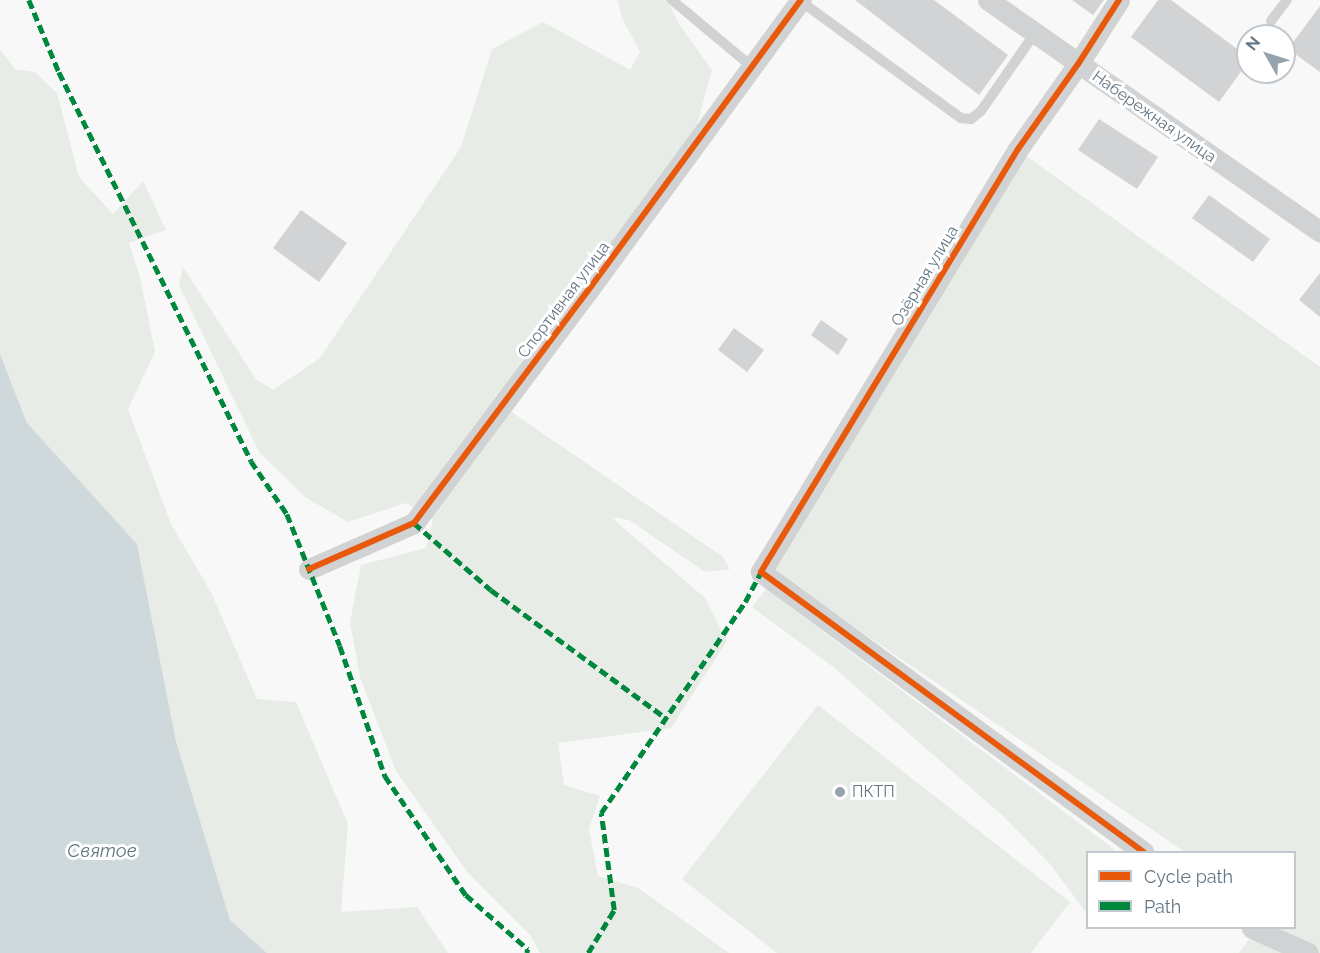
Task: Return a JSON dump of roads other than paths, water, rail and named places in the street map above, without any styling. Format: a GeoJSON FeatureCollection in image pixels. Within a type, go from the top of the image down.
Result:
{"type":"FeatureCollection","features":[{"type":"Feature","properties":{"kind":"street","name":"Спортивная улица"},"geometry":{"type":"LineString","coordinates":[[309,569],[414,523],[587,292],[800,0]]}},
{"type":"Feature","properties":{"kind":"street","name":"Набережная улица"},"geometry":{"type":"LineString","coordinates":[[988,0],[1320,232]]}},
{"type":"Feature","properties":{"kind":"street","name":"Озёрная улица"},"geometry":{"type":"LineString","coordinates":[[1119,0],[1078,64],[1018,148],[761,572],[1143,851]]}},
{"type":"Feature","properties":{"kind":"street"},"geometry":{"type":"LineString","coordinates":[[1256,929],[1308,953]]}},
{"type":"Feature","properties":{"kind":"lane"},"geometry":{"type":"LineString","coordinates":[[672,0],[752,67]]}},
{"type":"Feature","properties":{"kind":"lane"},"geometry":{"type":"LineString","coordinates":[[800,0],[961,118],[971,119],[981,111],[1035,33]]}},
{"type":"Feature","properties":{"kind":"lane"},"geometry":{"type":"LineString","coordinates":[[1271,21],[1287,0]]}},
{"type":"Feature","properties":{"kind":"water","name":"Святое"},"geometry":{"type":"Polygon","coordinates":[[[0,354],[27,423],[137,544],[176,741],[230,920],[267,953],[0,953],[0,354]]]}},
{"type":"Feature","properties":{"kind":"place","name":"ПКТП"},"geometry":{"type":"Point","coordinates":[840,792]}}]}
